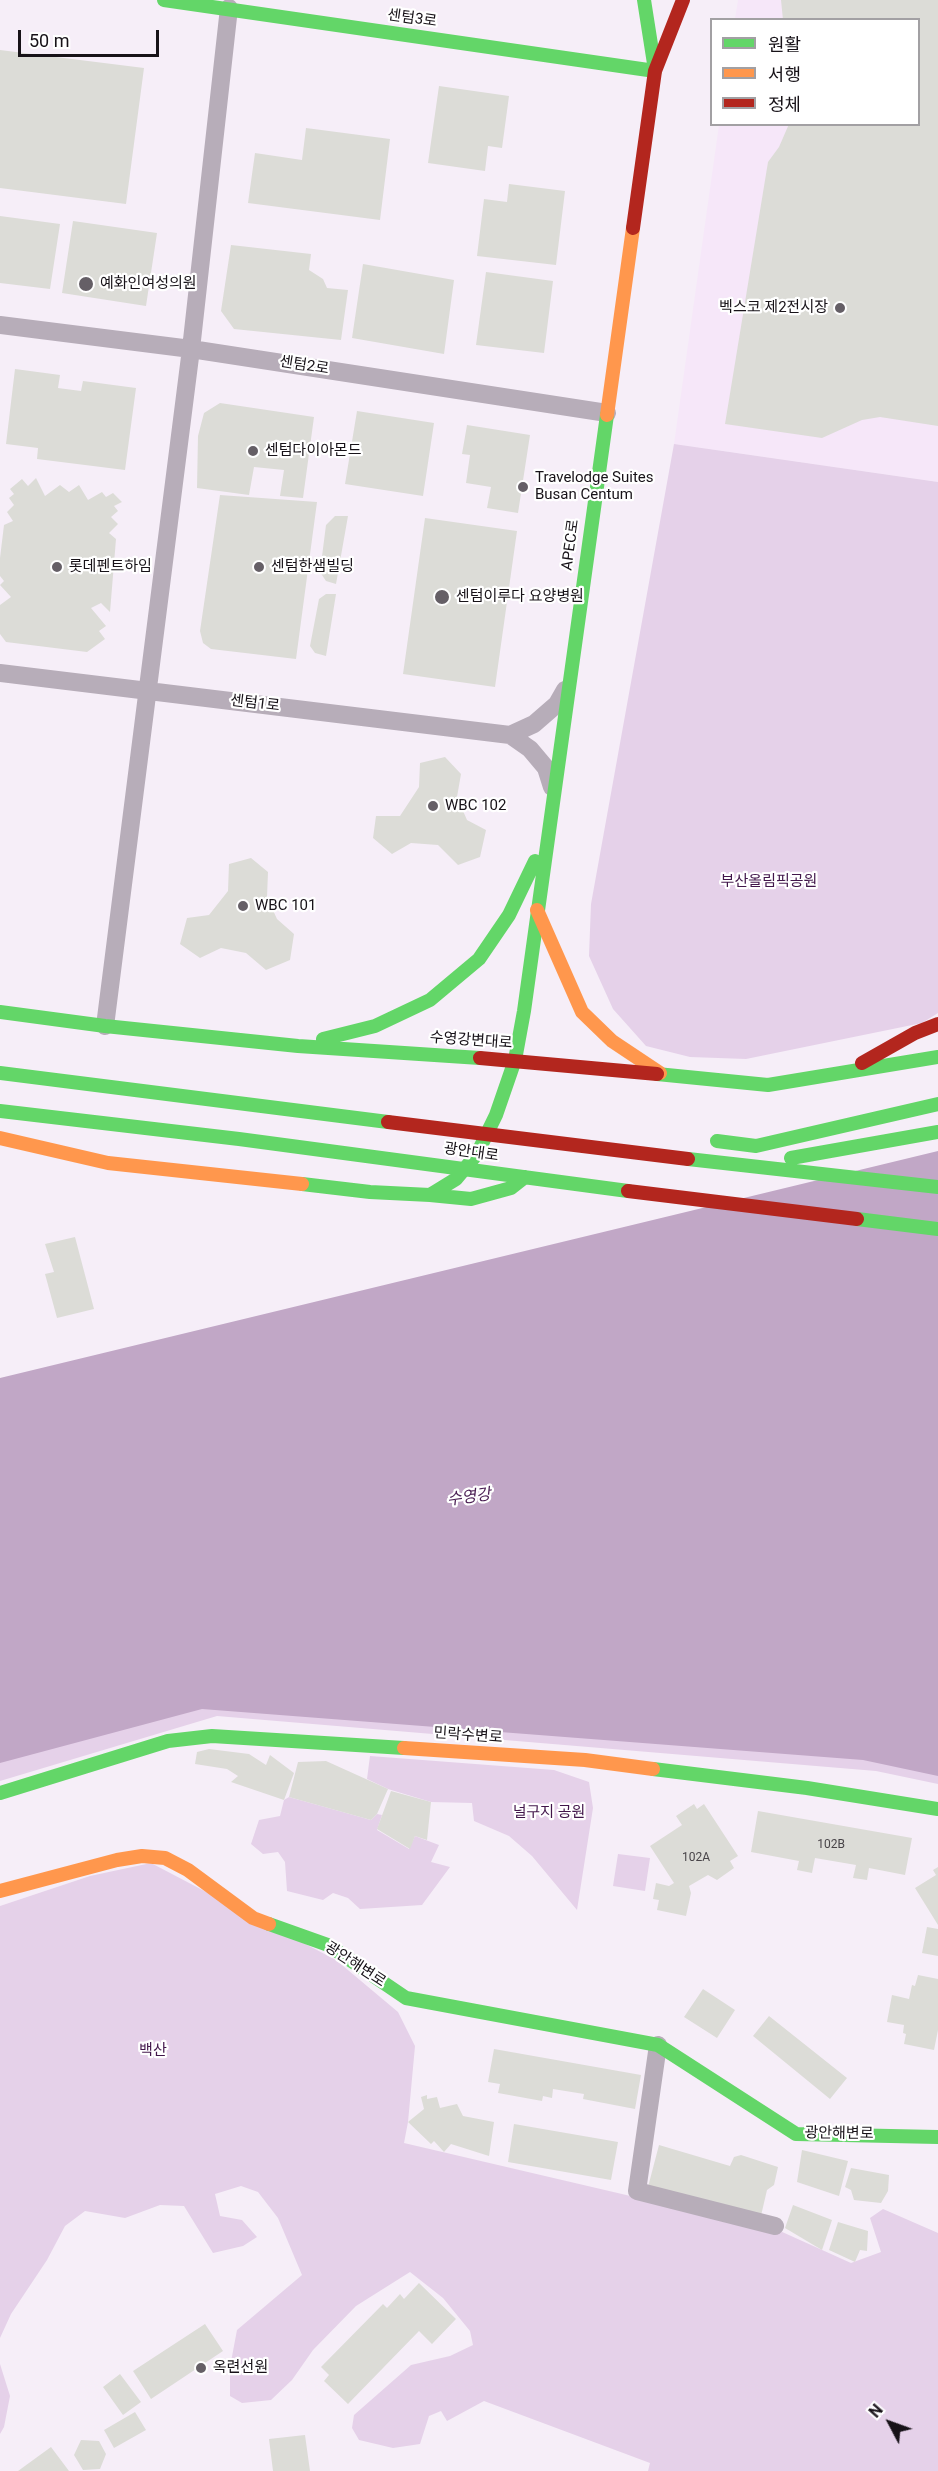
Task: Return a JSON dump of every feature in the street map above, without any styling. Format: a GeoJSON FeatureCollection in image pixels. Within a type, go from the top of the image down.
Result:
{"type":"FeatureCollection","features":[{"type":"Feature","properties":{"kind":"main road","name":"센텀3로"},"geometry":{"type":"LineString","coordinates":[[164,0],[655,71]]}},
{"type":"Feature","properties":{"kind":"main road","name":"APEC로"},"geometry":{"type":"LineString","coordinates":[[644,0],[655,71]]}},
{"type":"Feature","properties":{"kind":"main road","name":"APEC로"},"geometry":{"type":"LineString","coordinates":[[430,1195],[456,1179],[477,1154],[496,1115],[515,1060],[524,1011],[655,71],[683,0]]}},
{"type":"Feature","properties":{"kind":"main road"},"geometry":{"type":"LineString","coordinates":[[298,1046],[375,1026],[430,1000],[479,959],[509,915],[547,835]]}},
{"type":"Feature","properties":{"kind":"main road"},"geometry":{"type":"LineString","coordinates":[[537,910],[582,1011],[612,1041],[663,1076]]}},
{"type":"Feature","properties":{"kind":"main road","name":"수영강변대로"},"geometry":{"type":"LineString","coordinates":[[0,1012],[105,1026],[298,1046],[515,1060],[663,1076],[768,1084],[938,1057]]}},
{"type":"Feature","properties":{"kind":"main road"},"geometry":{"type":"LineString","coordinates":[[846,1072],[915,1033],[938,1024]]}},
{"type":"Feature","properties":{"kind":"main road","name":"광안대로"},"geometry":{"type":"LineString","coordinates":[[0,1073],[742,1166],[938,1187]]}},
{"type":"Feature","properties":{"kind":"main road"},"geometry":{"type":"LineString","coordinates":[[700,1139],[756,1146],[938,1104]]}},
{"type":"Feature","properties":{"kind":"main road","name":"광안대로"},"geometry":{"type":"LineString","coordinates":[[0,1111],[239,1139],[938,1229]]}},
{"type":"Feature","properties":{"kind":"main road"},"geometry":{"type":"LineString","coordinates":[[742,1166],[938,1132]]}},
{"type":"Feature","properties":{"kind":"main road"},"geometry":{"type":"LineString","coordinates":[[557,1155],[585,1135],[593,1133]]}},
{"type":"Feature","properties":{"kind":"main road"},"geometry":{"type":"LineString","coordinates":[[0,1138],[108,1163],[358,1190],[471,1199],[511,1188],[538,1168]]}},
{"type":"Feature","properties":{"kind":"main road","name":"민락수변로"},"geometry":{"type":"LineString","coordinates":[[0,1792],[168,1741],[212,1736],[585,1761],[807,1788],[938,1809]]}},
{"type":"Feature","properties":{"kind":"main road","name":"광안해변로"},"geometry":{"type":"LineString","coordinates":[[0,1891],[117,1860],[142,1856],[165,1858],[188,1870],[253,1918],[328,1945],[406,1998],[658,2045],[796,2134],[938,2137]]}},
{"type":"Feature","properties":{"kind":"street"},"geometry":{"type":"LineString","coordinates":[[105,1026],[190,349],[229,8]]}},
{"type":"Feature","properties":{"kind":"street","name":"센텀2로"},"geometry":{"type":"LineString","coordinates":[[0,324],[190,349],[607,413]]}},
{"type":"Feature","properties":{"kind":"street","name":"센텀1로"},"geometry":{"type":"LineString","coordinates":[[0,673],[510,735]]}},
{"type":"Feature","properties":{"kind":"street"},"geometry":{"type":"LineString","coordinates":[[510,735],[534,724],[557,704],[568,685]]}},
{"type":"Feature","properties":{"kind":"street"},"geometry":{"type":"LineString","coordinates":[[510,735],[530,749],[546,768],[553,793]]}},
{"type":"Feature","properties":{"kind":"street"},"geometry":{"type":"LineString","coordinates":[[658,2045],[637,2191],[775,2226]]}},
{"type":"Feature","properties":{"kind":"shaded area","name":"벡스코 제2전시장"},"geometry":{"type":"Polygon","coordinates":[[[738,0],[938,0],[938,482],[674,444],[719,126],[920,126],[920,18],[735,18],[738,0]]]}},
{"type":"Feature","properties":{"kind":"green space","name":"부산올림픽공원"},"geometry":{"type":"Polygon","coordinates":[[[674,444],[938,482],[938,1013],[922,1023],[746,1059],[690,1057],[646,1046],[613,1009],[589,956],[591,904],[674,444]]]}},
{"type":"Feature","properties":{"kind":"green space"},"geometry":{"type":"Polygon","coordinates":[[[200,1685],[938,1745],[938,1784],[876,1771],[217,1716],[0,1781],[0,1739],[200,1685]]]}},
{"type":"Feature","properties":{"kind":"green space","name":"널구지 공원"},"geometry":{"type":"Polygon","coordinates":[[[370,1756],[554,1770],[589,1782],[593,1808],[577,1910],[532,1856],[509,1836],[474,1821],[472,1803],[431,1802],[388,1789],[367,1779],[370,1756]]]}},
{"type":"Feature","properties":{"kind":"green space"},"geometry":{"type":"Polygon","coordinates":[[[289,1797],[371,1820],[377,1814],[382,1815],[377,1830],[409,1849],[415,1836],[439,1845],[431,1862],[450,1867],[422,1905],[360,1909],[348,1898],[333,1893],[323,1900],[287,1891],[285,1862],[278,1852],[263,1854],[251,1844],[259,1820],[280,1816],[284,1800],[289,1797]]]}},
{"type":"Feature","properties":{"kind":"green space"},"geometry":{"type":"Polygon","coordinates":[[[618,1854],[650,1858],[645,1891],[613,1886],[618,1854]]]}},
{"type":"Feature","properties":{"kind":"green space","name":"백산"},"geometry":{"type":"Polygon","coordinates":[[[151,1863],[336,1960],[398,2012],[415,2046],[404,2143],[780,2231],[851,2263],[881,2252],[870,2218],[883,2209],[938,2233],[938,2471],[648,2471],[650,2463],[484,2401],[447,2421],[441,2411],[429,2416],[420,2444],[393,2448],[359,2440],[352,2428],[354,2415],[411,2365],[450,2356],[473,2345],[470,2331],[443,2298],[410,2272],[356,2306],[313,2350],[292,2380],[271,2400],[242,2403],[230,2396],[230,2367],[237,2330],[302,2275],[278,2218],[258,2192],[241,2186],[215,2194],[220,2216],[242,2220],[257,2237],[243,2246],[213,2253],[184,2206],[160,2205],[125,2218],[85,2211],[65,2226],[47,2260],[11,2314],[0,2338],[0,1906],[90,1876],[151,1863]]]}},
{"type":"Feature","properties":{"kind":"green space"},"geometry":{"type":"Polygon","coordinates":[[[0,2364],[10,2396],[4,2427],[0,2434],[0,2364]]]}},
{"type":"Feature","properties":{"kind":"water","name":"수영강"},"geometry":{"type":"Polygon","coordinates":[[[938,1151],[938,1776],[863,1760],[202,1709],[0,1763],[0,1378],[938,1151]]]}},
{"type":"Feature","properties":{"kind":"building","name":"벡스코 제2전시장"},"geometry":{"type":"Polygon","coordinates":[[[781,0],[938,0],[938,426],[880,417],[862,420],[822,438],[725,424],[768,162],[779,147],[788,126],[920,126],[920,18],[783,18],[781,0]]]}},
{"type":"Feature","properties":{"kind":"building"},"geometry":{"type":"Polygon","coordinates":[[[0,50],[144,68],[126,204],[0,188],[0,50]]]}},
{"type":"Feature","properties":{"kind":"building"},"geometry":{"type":"Polygon","coordinates":[[[439,86],[509,96],[502,148],[488,146],[485,171],[428,163],[439,86]]]}},
{"type":"Feature","properties":{"kind":"building"},"geometry":{"type":"Polygon","coordinates":[[[306,128],[390,139],[380,220],[248,203],[255,153],[302,160],[306,128]]]}},
{"type":"Feature","properties":{"kind":"building"},"geometry":{"type":"Polygon","coordinates":[[[509,184],[565,191],[556,265],[477,256],[484,199],[507,202],[509,184]]]}},
{"type":"Feature","properties":{"kind":"building"},"geometry":{"type":"Polygon","coordinates":[[[0,216],[60,224],[50,289],[0,283],[0,216]]]}},
{"type":"Feature","properties":{"kind":"building"},"geometry":{"type":"Polygon","coordinates":[[[73,221],[157,233],[146,306],[62,293],[73,221]]]}},
{"type":"Feature","properties":{"kind":"building"},"geometry":{"type":"Polygon","coordinates":[[[231,245],[311,254],[309,270],[323,279],[327,288],[348,290],[341,340],[234,329],[221,311],[231,245]]]}},
{"type":"Feature","properties":{"kind":"building"},"geometry":{"type":"Polygon","coordinates":[[[363,264],[454,280],[444,354],[352,338],[363,264]]]}},
{"type":"Feature","properties":{"kind":"building"},"geometry":{"type":"Polygon","coordinates":[[[486,272],[553,281],[544,353],[476,345],[486,272]]]}},
{"type":"Feature","properties":{"kind":"building"},"geometry":{"type":"Polygon","coordinates":[[[15,369],[60,375],[58,388],[81,391],[83,381],[136,388],[125,470],[37,459],[38,448],[6,444],[15,369]]]}},
{"type":"Feature","properties":{"kind":"building","name":"센텀다이아몬드"},"geometry":{"type":"Polygon","coordinates":[[[220,403],[314,417],[303,498],[280,496],[284,470],[254,467],[249,495],[197,488],[198,436],[204,413],[220,403]]]}},
{"type":"Feature","properties":{"kind":"building"},"geometry":{"type":"Polygon","coordinates":[[[357,411],[434,423],[423,496],[345,484],[357,411]]]}},
{"type":"Feature","properties":{"kind":"building"},"geometry":{"type":"Polygon","coordinates":[[[467,425],[530,435],[518,513],[487,508],[491,487],[466,483],[470,455],[462,454],[467,425]]]}},
{"type":"Feature","properties":{"kind":"building","name":"롯데펜트하임"},"geometry":{"type":"Polygon","coordinates":[[[36,478],[45,496],[60,485],[69,492],[79,485],[88,500],[102,492],[106,497],[113,493],[122,502],[114,506],[118,511],[111,517],[118,524],[109,533],[116,539],[110,612],[101,603],[91,608],[106,626],[99,631],[105,639],[87,652],[6,642],[0,634],[0,605],[11,597],[0,585],[4,581],[0,576],[0,558],[4,525],[13,521],[7,512],[14,505],[9,498],[14,494],[10,489],[22,479],[28,486],[36,478]]]}},
{"type":"Feature","properties":{"kind":"building","name":"센텀한샘빌딩"},"geometry":{"type":"Polygon","coordinates":[[[220,495],[317,502],[296,659],[211,649],[203,643],[200,631],[220,495]]]}},
{"type":"Feature","properties":{"kind":"building"},"geometry":{"type":"Polygon","coordinates":[[[335,516],[348,516],[336,584],[326,581],[320,572],[326,525],[335,516]]]}},
{"type":"Feature","properties":{"kind":"building"},"geometry":{"type":"Polygon","coordinates":[[[425,518],[517,531],[495,687],[403,674],[425,518]]]}},
{"type":"Feature","properties":{"kind":"building"},"geometry":{"type":"Polygon","coordinates":[[[326,594],[336,594],[326,656],[315,653],[310,646],[319,599],[326,594]]]}},
{"type":"Feature","properties":{"kind":"building","name":"WBC 102"},"geometry":{"type":"Polygon","coordinates":[[[445,757],[461,774],[457,797],[467,820],[486,830],[480,857],[458,865],[438,845],[411,843],[392,854],[373,838],[376,816],[400,816],[419,787],[420,763],[445,757]]]}},
{"type":"Feature","properties":{"kind":"building","name":"WBC 101"},"geometry":{"type":"Polygon","coordinates":[[[251,858],[268,872],[267,897],[277,919],[294,934],[290,960],[266,970],[246,953],[221,948],[200,958],[180,944],[187,918],[209,915],[228,891],[229,864],[251,858]]]}},
{"type":"Feature","properties":{"kind":"building"},"geometry":{"type":"Polygon","coordinates":[[[75,1237],[94,1309],[57,1318],[45,1274],[54,1272],[45,1244],[75,1237]]]}},
{"type":"Feature","properties":{"kind":"building"},"geometry":{"type":"Polygon","coordinates":[[[209,1749],[249,1754],[266,1765],[270,1755],[294,1773],[284,1800],[231,1782],[238,1776],[227,1769],[195,1764],[197,1752],[209,1749]]]}},
{"type":"Feature","properties":{"kind":"building"},"geometry":{"type":"Polygon","coordinates":[[[326,1761],[388,1789],[377,1814],[371,1820],[289,1797],[298,1762],[326,1761]]]}},
{"type":"Feature","properties":{"kind":"building"},"geometry":{"type":"Polygon","coordinates":[[[391,1791],[431,1802],[427,1840],[415,1836],[410,1849],[377,1829],[391,1791]]]}},
{"type":"Feature","properties":{"kind":"building"},"geometry":{"type":"Polygon","coordinates":[[[694,1804],[697,1809],[704,1804],[738,1856],[730,1861],[734,1868],[717,1880],[708,1875],[689,1886],[691,1893],[686,1916],[657,1910],[659,1900],[653,1899],[656,1883],[669,1886],[674,1883],[650,1846],[682,1825],[676,1816],[694,1804]]]}},
{"type":"Feature","properties":{"kind":"building"},"geometry":{"type":"Polygon","coordinates":[[[758,1811],[912,1838],[905,1875],[869,1868],[867,1880],[853,1878],[856,1865],[815,1858],[812,1873],[797,1870],[799,1861],[751,1852],[758,1811]]]}},
{"type":"Feature","properties":{"kind":"building"},"geometry":{"type":"Polygon","coordinates":[[[938,1867],[938,1925],[915,1888],[936,1875],[933,1870],[938,1867]]]}},
{"type":"Feature","properties":{"kind":"building"},"geometry":{"type":"Polygon","coordinates":[[[927,1927],[938,1929],[938,1956],[922,1953],[927,1927]]]}},
{"type":"Feature","properties":{"kind":"building"},"geometry":{"type":"Polygon","coordinates":[[[918,1975],[938,1979],[938,2030],[934,2050],[904,2044],[906,2034],[903,2033],[904,2025],[887,2022],[892,1995],[909,1999],[912,1985],[915,1986],[918,1975]]]}},
{"type":"Feature","properties":{"kind":"building"},"geometry":{"type":"Polygon","coordinates":[[[703,1989],[735,2010],[717,2038],[684,2017],[703,1989]]]}},
{"type":"Feature","properties":{"kind":"building"},"geometry":{"type":"Polygon","coordinates":[[[769,2016],[847,2078],[830,2099],[753,2036],[769,2016]]]}},
{"type":"Feature","properties":{"kind":"building"},"geometry":{"type":"Polygon","coordinates":[[[494,2049],[641,2075],[635,2109],[583,2099],[584,2094],[553,2089],[552,2098],[543,2096],[542,2101],[498,2093],[500,2084],[488,2082],[494,2049]]]}},
{"type":"Feature","properties":{"kind":"building"},"geometry":{"type":"Polygon","coordinates":[[[427,2095],[427,2099],[437,2097],[440,2108],[457,2104],[463,2116],[494,2122],[489,2156],[451,2144],[444,2152],[434,2141],[431,2144],[408,2122],[424,2109],[421,2097],[427,2095]]]}},
{"type":"Feature","properties":{"kind":"building"},"geometry":{"type":"Polygon","coordinates":[[[514,2124],[618,2142],[611,2180],[508,2162],[514,2124]]]}},
{"type":"Feature","properties":{"kind":"building"},"geometry":{"type":"Polygon","coordinates":[[[659,2145],[730,2166],[734,2157],[741,2155],[778,2167],[774,2185],[767,2190],[760,2220],[648,2187],[659,2145]]]}},
{"type":"Feature","properties":{"kind":"building"},"geometry":{"type":"Polygon","coordinates":[[[802,2150],[848,2161],[839,2196],[797,2182],[802,2150]]]}},
{"type":"Feature","properties":{"kind":"building"},"geometry":{"type":"Polygon","coordinates":[[[851,2168],[889,2175],[888,2191],[881,2203],[854,2200],[851,2190],[845,2187],[851,2168]]]}},
{"type":"Feature","properties":{"kind":"building"},"geometry":{"type":"Polygon","coordinates":[[[793,2205],[832,2220],[822,2250],[785,2228],[793,2205]]]}},
{"type":"Feature","properties":{"kind":"building"},"geometry":{"type":"Polygon","coordinates":[[[838,2222],[868,2231],[867,2251],[860,2250],[855,2262],[829,2250],[838,2222]]]}},
{"type":"Feature","properties":{"kind":"building"},"geometry":{"type":"Polygon","coordinates":[[[419,2283],[456,2319],[432,2344],[419,2331],[348,2404],[324,2381],[329,2375],[321,2367],[383,2304],[387,2308],[400,2294],[404,2299],[419,2283]]]}},
{"type":"Feature","properties":{"kind":"building"},"geometry":{"type":"Polygon","coordinates":[[[205,2324],[223,2351],[151,2399],[133,2371],[205,2324]]]}},
{"type":"Feature","properties":{"kind":"building"},"geometry":{"type":"Polygon","coordinates":[[[120,2374],[141,2402],[123,2415],[103,2387],[120,2374]]]}},
{"type":"Feature","properties":{"kind":"building"},"geometry":{"type":"Polygon","coordinates":[[[135,2412],[146,2430],[114,2448],[104,2430],[135,2412]]]}},
{"type":"Feature","properties":{"kind":"building"},"geometry":{"type":"Polygon","coordinates":[[[305,2435],[310,2471],[273,2471],[269,2439],[305,2435]]]}},
{"type":"Feature","properties":{"kind":"building"},"geometry":{"type":"Polygon","coordinates":[[[81,2440],[99,2441],[106,2454],[100,2469],[83,2470],[74,2455],[81,2440]]]}},
{"type":"Feature","properties":{"kind":"building"},"geometry":{"type":"Polygon","coordinates":[[[51,2447],[69,2471],[18,2471],[51,2447]]]}},
{"type":"Feature","properties":{"kind":"traffic: fast"},"geometry":{"type":"LineString","coordinates":[[164,0],[655,71]]}},
{"type":"Feature","properties":{"kind":"traffic: fast"},"geometry":{"type":"LineString","coordinates":[[644,0],[655,70]]}},
{"type":"Feature","properties":{"kind":"traffic: fast"},"geometry":{"type":"LineString","coordinates":[[515,1060],[524,1011],[607,415]]}},
{"type":"Feature","properties":{"kind":"traffic: fast"},"geometry":{"type":"LineString","coordinates":[[323,1039],[375,1026],[430,1000],[479,959],[509,915],[535,861]]}},
{"type":"Feature","properties":{"kind":"traffic: fast"},"geometry":{"type":"LineString","coordinates":[[0,1012],[105,1026],[298,1046],[480,1058]]}},
{"type":"Feature","properties":{"kind":"traffic: fast"},"geometry":{"type":"LineString","coordinates":[[657,1074],[768,1085],[938,1057]]}},
{"type":"Feature","properties":{"kind":"traffic: fast"},"geometry":{"type":"LineString","coordinates":[[302,1184],[370,1192],[430,1195],[456,1179],[477,1154],[496,1115],[515,1060]]}},
{"type":"Feature","properties":{"kind":"traffic: fast"},"geometry":{"type":"LineString","coordinates":[[0,1073],[388,1122]]}},
{"type":"Feature","properties":{"kind":"traffic: fast"},"geometry":{"type":"LineString","coordinates":[[717,1141],[756,1146],[938,1104]]}},
{"type":"Feature","properties":{"kind":"traffic: fast"},"geometry":{"type":"LineString","coordinates":[[0,1111],[239,1139],[628,1191]]}},
{"type":"Feature","properties":{"kind":"traffic: fast"},"geometry":{"type":"LineString","coordinates":[[791,1158],[938,1132]]}},
{"type":"Feature","properties":{"kind":"traffic: fast"},"geometry":{"type":"LineString","coordinates":[[688,1159],[938,1187]]}},
{"type":"Feature","properties":{"kind":"traffic: fast"},"geometry":{"type":"LineString","coordinates":[[430,1195],[471,1199],[511,1188],[525,1177]]}},
{"type":"Feature","properties":{"kind":"traffic: fast"},"geometry":{"type":"LineString","coordinates":[[857,1219],[938,1229]]}},
{"type":"Feature","properties":{"kind":"traffic: fast"},"geometry":{"type":"LineString","coordinates":[[0,1793],[168,1741],[212,1736],[404,1748]]}},
{"type":"Feature","properties":{"kind":"traffic: fast"},"geometry":{"type":"LineString","coordinates":[[653,1769],[807,1788],[938,1809]]}},
{"type":"Feature","properties":{"kind":"traffic: fast"},"geometry":{"type":"LineString","coordinates":[[269,1924],[328,1945],[406,1998],[658,2045],[796,2134],[938,2137]]}},
{"type":"Feature","properties":{"kind":"traffic: slow"},"geometry":{"type":"LineString","coordinates":[[607,415],[633,228]]}},
{"type":"Feature","properties":{"kind":"traffic: slow"},"geometry":{"type":"LineString","coordinates":[[537,910],[582,1012],[612,1041],[660,1073]]}},
{"type":"Feature","properties":{"kind":"traffic: slow"},"geometry":{"type":"LineString","coordinates":[[0,1138],[108,1163],[302,1184]]}},
{"type":"Feature","properties":{"kind":"traffic: slow"},"geometry":{"type":"LineString","coordinates":[[404,1748],[585,1760],[653,1769]]}},
{"type":"Feature","properties":{"kind":"traffic: slow"},"geometry":{"type":"LineString","coordinates":[[0,1891],[117,1860],[142,1856],[165,1858],[188,1870],[253,1918],[269,1924]]}},
{"type":"Feature","properties":{"kind":"traffic: jam"},"geometry":{"type":"LineString","coordinates":[[633,228],[655,71],[683,0]]}},
{"type":"Feature","properties":{"kind":"traffic: jam"},"geometry":{"type":"LineString","coordinates":[[862,1063],[915,1033],[938,1024]]}},
{"type":"Feature","properties":{"kind":"traffic: jam"},"geometry":{"type":"LineString","coordinates":[[480,1058],[657,1074]]}},
{"type":"Feature","properties":{"kind":"traffic: jam"},"geometry":{"type":"LineString","coordinates":[[388,1122],[688,1159]]}},
{"type":"Feature","properties":{"kind":"traffic: jam"},"geometry":{"type":"LineString","coordinates":[[628,1191],[857,1219]]}},
{"type":"Feature","properties":{"kind":"place","name":"예화인여성의원"},"geometry":{"type":"Point","coordinates":[86,284]}},
{"type":"Feature","properties":{"kind":"place","name":"벡스코 제2전시장"},"geometry":{"type":"Point","coordinates":[840,308]}},
{"type":"Feature","properties":{"kind":"place","name":"센텀다이아몬드"},"geometry":{"type":"Point","coordinates":[253,451]}},
{"type":"Feature","properties":{"kind":"place","name":"Travelodge Suites Busan Centum"},"geometry":{"type":"Point","coordinates":[523,487]}},
{"type":"Feature","properties":{"kind":"place","name":"롯데펜트하임"},"geometry":{"type":"Point","coordinates":[57,567]}},
{"type":"Feature","properties":{"kind":"place","name":"센텀한샘빌딩"},"geometry":{"type":"Point","coordinates":[259,567]}},
{"type":"Feature","properties":{"kind":"place","name":"센텀이루다 요양병원"},"geometry":{"type":"Point","coordinates":[442,597]}},
{"type":"Feature","properties":{"kind":"place","name":"WBC 102"},"geometry":{"type":"Point","coordinates":[433,806]}},
{"type":"Feature","properties":{"kind":"place","name":"WBC 101"},"geometry":{"type":"Point","coordinates":[243,906]}},
{"type":"Feature","properties":{"kind":"place","name":"옥련선원"},"geometry":{"type":"Point","coordinates":[201,2368]}}]}
